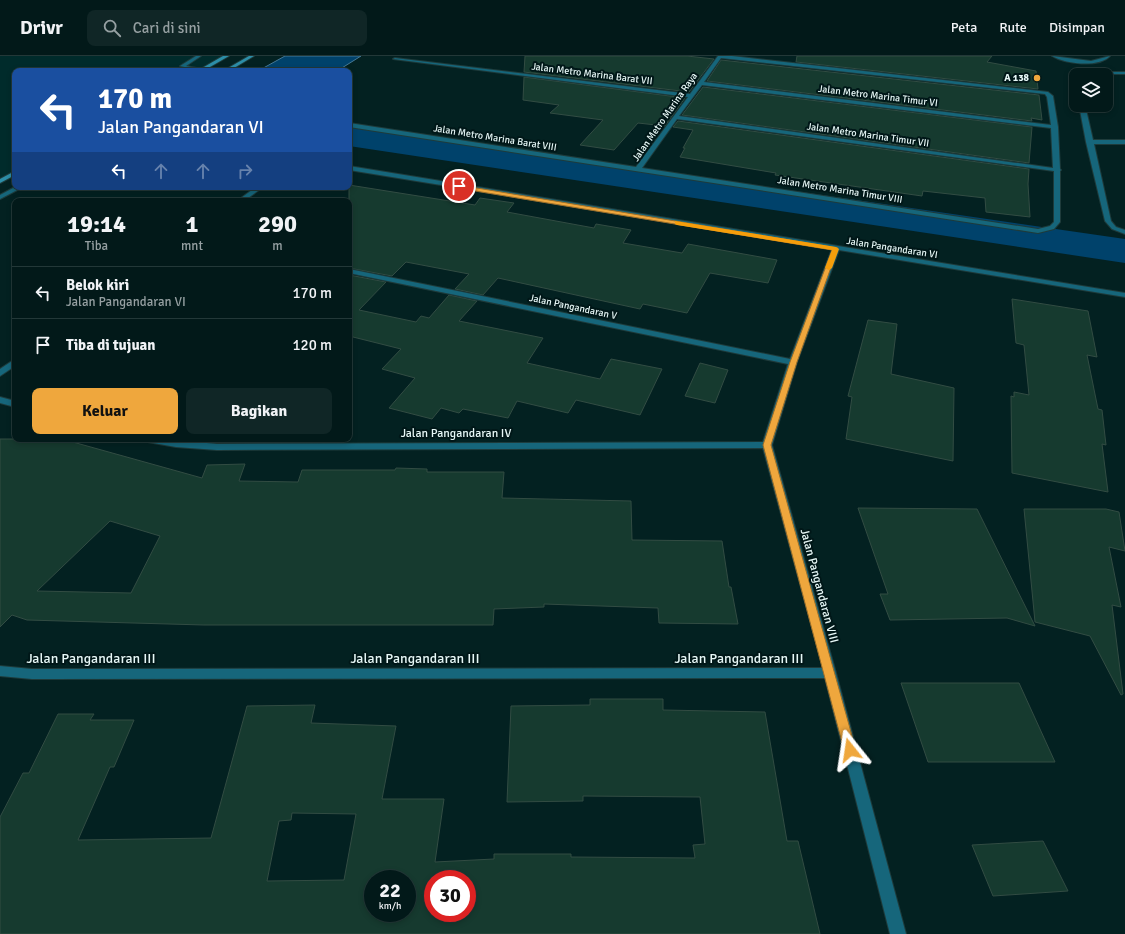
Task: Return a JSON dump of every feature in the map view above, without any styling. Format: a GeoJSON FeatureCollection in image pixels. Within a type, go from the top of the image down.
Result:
{"type":"FeatureCollection","features":[{"type":"Feature","properties":{"kind":"street"},"geometry":{"type":"LineString","coordinates":[[189,68],[182,66],[199,56]]}},
{"type":"Feature","properties":{"kind":"street"},"geometry":{"type":"LineString","coordinates":[[205,68],[227,56]]}},
{"type":"Feature","properties":{"kind":"street"},"geometry":{"type":"LineString","coordinates":[[230,68],[252,56]]}},
{"type":"Feature","properties":{"kind":"street"},"geometry":{"type":"LineString","coordinates":[[720,56],[1039,91],[1050,96],[1055,127],[1058,170]]}},
{"type":"Feature","properties":{"kind":"street","name":"Jalan Metro Marina Raya"},"geometry":{"type":"LineString","coordinates":[[638,170],[699,83],[720,56]]}},
{"type":"Feature","properties":{"kind":"street"},"geometry":{"type":"LineString","coordinates":[[1054,56],[1073,61],[1100,61],[1108,56]]}},
{"type":"Feature","properties":{"kind":"street","name":"Jalan Metro Marina Barat VII"},"geometry":{"type":"LineString","coordinates":[[395,59],[691,96]]}},
{"type":"Feature","properties":{"kind":"street"},"geometry":{"type":"LineString","coordinates":[[1073,61],[1075,68]]}},
{"type":"Feature","properties":{"kind":"street"},"geometry":{"type":"LineString","coordinates":[[1113,73],[1125,73]]}},
{"type":"Feature","properties":{"kind":"street","name":"Jalan Metro Marina Timur VI"},"geometry":{"type":"LineString","coordinates":[[699,83],[1055,127]]}},
{"type":"Feature","properties":{"kind":"street"},"geometry":{"type":"LineString","coordinates":[[1083,112],[1108,221],[1114,228],[1125,232]]}},
{"type":"Feature","properties":{"kind":"street","name":"Jalan Metro Marina Timur VII"},"geometry":{"type":"LineString","coordinates":[[676,117],[1058,170]]}},
{"type":"Feature","properties":{"kind":"street","name":"Jalan Metro Marina Barat VIII"},"geometry":{"type":"LineString","coordinates":[[352,124],[638,170]]}},
{"type":"Feature","properties":{"kind":"street"},"geometry":{"type":"LineString","coordinates":[[1089,142],[1125,142]]}},
{"type":"Feature","properties":{"kind":"street","name":"Jalan Pangandaran VI"},"geometry":{"type":"LineString","coordinates":[[352,168],[836,249],[1125,295]]}},
{"type":"Feature","properties":{"kind":"street","name":"Jalan Metro Marina Timur VIII"},"geometry":{"type":"LineString","coordinates":[[638,170],[1038,231],[1052,228],[1057,222],[1058,170]]}},
{"type":"Feature","properties":{"kind":"street"},"geometry":{"type":"LineString","coordinates":[[0,180],[12,174]]}},
{"type":"Feature","properties":{"kind":"street"},"geometry":{"type":"LineString","coordinates":[[0,198],[15,190]]}},
{"type":"Feature","properties":{"kind":"street"},"geometry":{"type":"LineString","coordinates":[[244,198],[256,190]]}},
{"type":"Feature","properties":{"kind":"street"},"geometry":{"type":"LineString","coordinates":[[767,445],[794,362],[836,249]]}},
{"type":"Feature","properties":{"kind":"street","name":"Jalan Pangandaran V"},"geometry":{"type":"LineString","coordinates":[[352,272],[794,362]]}},
{"type":"Feature","properties":{"kind":"street"},"geometry":{"type":"LineString","coordinates":[[0,373],[12,364]]}},
{"type":"Feature","properties":{"kind":"street"},"geometry":{"type":"LineString","coordinates":[[0,400],[12,403]]}},
{"type":"Feature","properties":{"kind":"street","name":"Jalan Pangandaran IV"},"geometry":{"type":"LineString","coordinates":[[164,442],[217,447],[767,445]]}},
{"type":"Feature","properties":{"kind":"street","name":"Jalan Pangandaran VIII"},"geometry":{"type":"LineString","coordinates":[[767,445],[830,673],[898,934]]}},
{"type":"Feature","properties":{"kind":"street","name":"Jalan Pangandaran III"},"geometry":{"type":"LineString","coordinates":[[0,671],[32,674],[830,673]]}},
{"type":"Feature","properties":{"kind":"shaded area"},"geometry":{"type":"Polygon","coordinates":[[[0,56],[229,56],[207,68],[12,68],[12,172],[0,178],[0,56]]]}},
{"type":"Feature","properties":{"kind":"water"},"geometry":{"type":"Polygon","coordinates":[[[285,56],[361,56],[342,68],[263,68],[285,56]]]}},
{"type":"Feature","properties":{"kind":"building"},"geometry":{"type":"Polygon","coordinates":[[[525,56],[687,56],[714,59],[689,92],[524,72],[525,56]]]}},
{"type":"Feature","properties":{"kind":"building"},"geometry":{"type":"Polygon","coordinates":[[[797,56],[992,56],[987,62],[1036,71],[1038,89],[796,62],[797,56]]]}},
{"type":"Feature","properties":{"kind":"building"},"geometry":{"type":"Polygon","coordinates":[[[721,60],[1039,95],[1042,120],[1031,118],[1032,121],[707,81],[721,60]]]}},
{"type":"Feature","properties":{"kind":"building"},"geometry":{"type":"Polygon","coordinates":[[[524,77],[685,98],[665,126],[638,123],[614,150],[580,145],[603,120],[550,113],[559,105],[523,100],[524,77]]]}},
{"type":"Feature","properties":{"kind":"building"},"geometry":{"type":"Polygon","coordinates":[[[703,87],[1032,127],[1029,163],[682,115],[703,87]]]}},
{"type":"Feature","properties":{"kind":"building"},"geometry":{"type":"Polygon","coordinates":[[[678,121],[1029,169],[1028,184],[1030,217],[986,212],[985,198],[923,191],[922,196],[775,175],[776,173],[680,157],[685,148],[683,148],[693,130],[673,127],[678,121]]]}},
{"type":"Feature","properties":{"kind":"building"},"geometry":{"type":"Polygon","coordinates":[[[352,185],[475,205],[480,198],[514,203],[507,212],[594,228],[596,224],[631,230],[623,243],[682,253],[688,244],[777,260],[768,283],[710,273],[687,313],[643,304],[640,309],[498,278],[483,295],[455,289],[469,274],[406,262],[392,276],[352,269],[352,198],[349,198],[349,190],[352,190],[352,185]]]}},
{"type":"Feature","properties":{"kind":"building"},"geometry":{"type":"Polygon","coordinates":[[[352,276],[386,282],[359,310],[416,322],[421,316],[429,318],[449,295],[477,301],[459,321],[543,338],[527,363],[600,379],[611,359],[662,369],[640,415],[576,400],[568,413],[517,401],[508,418],[463,409],[459,413],[441,408],[432,419],[389,408],[415,378],[382,369],[401,349],[352,337],[352,276]]]}},
{"type":"Feature","properties":{"kind":"building"},"geometry":{"type":"Polygon","coordinates":[[[1012,299],[1088,311],[1097,357],[1087,355],[1098,409],[1102,410],[1106,445],[1102,444],[1108,492],[1012,473],[1011,396],[1014,397],[1014,392],[1029,395],[1024,345],[1016,343],[1012,299]]]}},
{"type":"Feature","properties":{"kind":"building"},"geometry":{"type":"Polygon","coordinates":[[[868,320],[897,324],[891,374],[954,388],[953,461],[846,439],[852,397],[848,396],[868,320]]]}},
{"type":"Feature","properties":{"kind":"building"},"geometry":{"type":"Polygon","coordinates":[[[700,363],[728,370],[715,403],[685,396],[700,363]]]}},
{"type":"Feature","properties":{"kind":"building"},"geometry":{"type":"Polygon","coordinates":[[[0,439],[12,439],[12,442],[73,442],[202,478],[207,465],[245,464],[239,481],[298,482],[302,470],[395,470],[396,468],[427,469],[427,472],[504,472],[502,498],[631,501],[632,540],[722,541],[729,587],[731,587],[738,624],[659,623],[658,608],[544,604],[544,607],[494,609],[493,625],[204,625],[27,620],[12,615],[0,627],[0,439]],[[110,521],[37,591],[131,593],[160,536],[110,521]]]}},
{"type":"Feature","properties":{"kind":"building"},"geometry":{"type":"Polygon","coordinates":[[[858,508],[977,509],[1035,626],[1007,618],[890,620],[880,594],[888,594],[858,508]]]}},
{"type":"Feature","properties":{"kind":"building"},"geometry":{"type":"Polygon","coordinates":[[[1024,509],[1106,509],[1119,512],[1125,551],[1109,547],[1121,607],[1112,605],[1123,694],[1121,695],[1090,636],[1035,622],[1024,509]]]}},
{"type":"Feature","properties":{"kind":"building"},"geometry":{"type":"Polygon","coordinates":[[[901,683],[1019,683],[1055,762],[928,762],[901,683]]]}},
{"type":"Feature","properties":{"kind":"building"},"geometry":{"type":"Polygon","coordinates":[[[590,699],[663,699],[663,710],[765,712],[787,841],[798,841],[820,934],[0,934],[0,817],[23,773],[29,773],[58,714],[94,714],[90,720],[134,720],[114,767],[110,767],[78,840],[211,838],[247,706],[315,705],[311,723],[396,726],[382,799],[444,799],[435,862],[494,859],[494,854],[571,854],[571,857],[695,858],[693,845],[705,844],[700,797],[583,796],[583,801],[507,802],[511,706],[590,705],[590,699]],[[292,813],[291,820],[279,821],[267,881],[344,880],[356,814],[292,813]]]}},
{"type":"Feature","properties":{"kind":"building"},"geometry":{"type":"Polygon","coordinates":[[[1043,841],[1068,891],[993,896],[972,845],[1043,841]]]}},
{"type":"Feature","properties":{"kind":"waterway"},"geometry":{"type":"LineString","coordinates":[[352,136],[1125,251]]}},
{"type":"Feature","properties":{"kind":"slow traffic"},"geometry":{"type":"LineString","coordinates":[[677,223],[836,249],[829,268]]}},
{"type":"Feature","properties":{"kind":"place","name":"A 138"},"geometry":{"type":"Point","coordinates":[1037,78]}},
{"type":"Feature","properties":{"kind":"route"},"geometry":{"type":"LineString","coordinates":[[459,186],[836,249],[794,362],[767,445],[850,750]]}}]}
